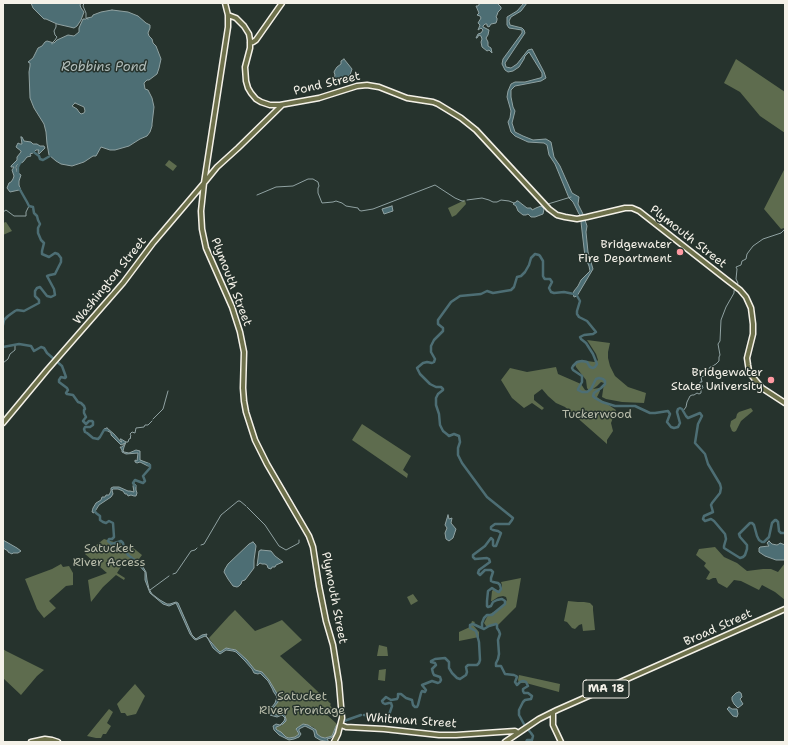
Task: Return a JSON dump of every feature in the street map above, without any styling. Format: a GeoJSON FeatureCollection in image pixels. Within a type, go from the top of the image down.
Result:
{"type":"FeatureCollection","features":[{"type":"Feature","properties":{"kind":"main road","name":"Plymouth Street"},"geometry":{"type":"LineString","coordinates":[[225,3],[228,15],[227,32],[204,183],[201,209],[202,229],[206,248],[232,305],[239,328],[244,352],[243,388],[246,412],[254,438],[258,449],[313,545],[320,591],[333,645],[342,721],[334,742]]}},
{"type":"Feature","properties":{"kind":"main road"},"geometry":{"type":"LineString","coordinates":[[228,15],[236,18],[244,26],[249,34],[250,43],[256,40],[282,3]]}},
{"type":"Feature","properties":{"kind":"main road","name":"Pond Street"},"geometry":{"type":"LineString","coordinates":[[250,43],[250,50],[245,67],[247,85],[255,98],[268,105],[282,105],[319,98],[357,86],[365,85],[379,87],[407,98],[437,103]]}},
{"type":"Feature","properties":{"kind":"main road","name":"Plymouth Street"},"geometry":{"type":"LineString","coordinates":[[437,103],[476,130],[554,212],[565,218],[583,218],[624,208],[637,210],[736,287],[747,298],[752,314],[753,329],[747,358],[749,371],[762,388],[785,403]]}},
{"type":"Feature","properties":{"kind":"main road","name":"Washington Street"},"geometry":{"type":"LineString","coordinates":[[3,423],[123,283],[153,243],[216,167],[282,105]]}},
{"type":"Feature","properties":{"kind":"main road","name":"Broad Street"},"geometry":{"type":"LineString","coordinates":[[553,712],[785,609]]}},
{"type":"Feature","properties":{"kind":"main road"},"geometry":{"type":"LineString","coordinates":[[553,712],[553,724]]}},
{"type":"Feature","properties":{"kind":"main road","name":"MA 18"},"geometry":{"type":"LineString","coordinates":[[505,742],[553,712]]}},
{"type":"Feature","properties":{"kind":"main road"},"geometry":{"type":"LineString","coordinates":[[546,716],[551,718],[561,742]]}},
{"type":"Feature","properties":{"kind":"main road"},"geometry":{"type":"LineString","coordinates":[[342,721],[350,727]]}},
{"type":"Feature","properties":{"kind":"main road"},"geometry":{"type":"LineString","coordinates":[[338,734],[343,729],[350,727]]}},
{"type":"Feature","properties":{"kind":"main road","name":"Whitman Street"},"geometry":{"type":"LineString","coordinates":[[350,727],[448,735],[515,731],[518,733]]}},
{"type":"Feature","properties":{"kind":"main road"},"geometry":{"type":"LineString","coordinates":[[31,742],[47,740],[58,742]]}},
{"type":"Feature","properties":{"kind":"green space"},"geometry":{"type":"Polygon","coordinates":[[[736,59],[785,92],[785,133],[760,116],[740,92],[724,83],[736,59]]]}},
{"type":"Feature","properties":{"kind":"green space"},"geometry":{"type":"Polygon","coordinates":[[[169,160],[177,166],[173,171],[165,165],[169,160]]]}},
{"type":"Feature","properties":{"kind":"green space"},"geometry":{"type":"Polygon","coordinates":[[[785,168],[785,225],[784,228],[781,229],[764,209],[785,168]]]}},
{"type":"Feature","properties":{"kind":"green space"},"geometry":{"type":"Polygon","coordinates":[[[465,200],[466,204],[456,215],[452,217],[448,208],[465,200]]]}},
{"type":"Feature","properties":{"kind":"green space"},"geometry":{"type":"Polygon","coordinates":[[[6,222],[12,231],[3,235],[3,223],[6,222]]]}},
{"type":"Feature","properties":{"kind":"green space","name":"Tuckerwood"},"geometry":{"type":"Polygon","coordinates":[[[587,340],[610,343],[608,358],[615,376],[628,387],[646,393],[644,403],[622,402],[602,397],[604,383],[601,382],[593,389],[599,388],[600,391],[597,397],[616,410],[611,423],[613,431],[607,440],[607,444],[565,407],[556,403],[542,389],[534,395],[534,400],[544,408],[542,410],[532,403],[524,408],[512,398],[501,380],[510,368],[527,372],[556,367],[558,374],[581,384],[585,390],[589,391],[586,380],[576,367],[575,363],[581,360],[594,362],[598,360],[587,340]]]}},
{"type":"Feature","properties":{"kind":"green space"},"geometry":{"type":"Polygon","coordinates":[[[751,408],[753,411],[741,421],[736,431],[732,431],[730,426],[731,421],[736,418],[739,412],[751,408]]]}},
{"type":"Feature","properties":{"kind":"green space"},"geometry":{"type":"Polygon","coordinates":[[[362,424],[411,456],[403,470],[408,474],[407,478],[352,440],[362,424]]]}},
{"type":"Feature","properties":{"kind":"green space","name":"Satucket River Access"},"geometry":{"type":"Polygon","coordinates":[[[104,539],[120,542],[123,551],[126,552],[131,546],[142,555],[133,567],[124,562],[117,573],[125,578],[124,580],[116,575],[103,587],[91,602],[88,580],[107,573],[85,554],[104,539]]]}},
{"type":"Feature","properties":{"kind":"green space"},"geometry":{"type":"Polygon","coordinates":[[[715,547],[724,557],[737,563],[747,571],[771,569],[778,572],[785,563],[785,600],[775,592],[762,585],[759,590],[741,581],[734,580],[727,588],[718,583],[716,578],[709,580],[706,579],[710,572],[704,566],[706,563],[696,555],[699,549],[715,547]]]}},
{"type":"Feature","properties":{"kind":"green space"},"geometry":{"type":"Polygon","coordinates":[[[61,564],[63,567],[69,566],[73,573],[73,585],[66,586],[49,601],[56,608],[44,618],[37,609],[25,579],[61,564]]]}},
{"type":"Feature","properties":{"kind":"green space"},"geometry":{"type":"Polygon","coordinates":[[[521,578],[516,607],[497,626],[495,624],[489,627],[486,626],[484,623],[488,615],[499,609],[507,600],[506,597],[503,596],[491,601],[492,591],[494,589],[500,591],[502,589],[501,582],[521,578]]]}},
{"type":"Feature","properties":{"kind":"green space"},"geometry":{"type":"Polygon","coordinates":[[[413,594],[418,601],[411,605],[407,597],[413,594]]]}},
{"type":"Feature","properties":{"kind":"green space"},"geometry":{"type":"Polygon","coordinates":[[[568,601],[590,603],[593,606],[595,630],[583,631],[582,624],[575,629],[564,621],[568,601]]]}},
{"type":"Feature","properties":{"kind":"green space","name":"Satucket River Frontage"},"geometry":{"type":"Polygon","coordinates":[[[235,610],[255,631],[282,620],[302,640],[280,656],[331,704],[330,705],[332,708],[326,714],[337,724],[332,736],[323,738],[317,734],[313,727],[305,724],[297,728],[296,730],[299,734],[295,737],[286,737],[276,729],[276,727],[281,726],[286,721],[286,719],[284,713],[276,715],[270,712],[278,702],[275,690],[269,680],[262,672],[255,670],[236,650],[229,648],[220,652],[209,638],[235,610]]]}},
{"type":"Feature","properties":{"kind":"green space"},"geometry":{"type":"Polygon","coordinates":[[[472,621],[475,622],[473,625],[479,632],[479,637],[459,641],[459,632],[470,627],[472,621]]]}},
{"type":"Feature","properties":{"kind":"green space"},"geometry":{"type":"Polygon","coordinates":[[[379,645],[387,647],[388,656],[377,656],[379,645]]]}},
{"type":"Feature","properties":{"kind":"green space"},"geometry":{"type":"Polygon","coordinates":[[[3,649],[44,670],[21,695],[3,678],[3,649]]]}},
{"type":"Feature","properties":{"kind":"green space"},"geometry":{"type":"Polygon","coordinates":[[[386,669],[385,681],[378,680],[379,670],[386,669]]]}},
{"type":"Feature","properties":{"kind":"green space"},"geometry":{"type":"Polygon","coordinates":[[[519,675],[560,684],[559,692],[526,683],[519,683],[519,675]]]}},
{"type":"Feature","properties":{"kind":"green space"},"geometry":{"type":"Polygon","coordinates":[[[135,684],[145,696],[136,714],[127,716],[125,713],[121,713],[117,704],[135,684]]]}},
{"type":"Feature","properties":{"kind":"green space"},"geometry":{"type":"Polygon","coordinates":[[[109,709],[113,712],[107,723],[111,726],[106,734],[103,734],[101,738],[87,736],[109,709]]]}},
{"type":"Feature","properties":{"kind":"water"},"geometry":{"type":"Polygon","coordinates":[[[31,3],[81,3],[81,8],[84,12],[81,20],[74,28],[44,19],[33,8],[31,3]]]}},
{"type":"Feature","properties":{"kind":"water"},"geometry":{"type":"Polygon","coordinates":[[[480,3],[497,3],[501,7],[496,17],[496,23],[491,24],[489,27],[487,24],[483,26],[489,30],[486,38],[492,53],[482,47],[481,36],[479,35],[476,38],[483,30],[481,28],[478,30],[480,25],[478,23],[481,18],[477,15],[479,13],[476,6],[480,3]]]}},
{"type":"Feature","properties":{"kind":"water"},"geometry":{"type":"Polygon","coordinates":[[[524,3],[527,3],[521,11],[511,17],[509,21],[510,25],[522,28],[525,33],[505,63],[506,67],[511,68],[517,64],[528,50],[532,49],[546,78],[541,81],[515,86],[511,90],[511,97],[515,111],[512,123],[515,132],[523,136],[533,140],[546,139],[551,142],[554,157],[560,166],[572,193],[579,197],[578,204],[587,226],[586,232],[588,252],[593,269],[577,296],[574,297],[574,291],[581,280],[590,271],[585,257],[581,216],[569,198],[555,164],[549,155],[547,145],[544,143],[528,142],[515,136],[511,132],[508,122],[511,111],[507,97],[511,84],[542,77],[542,73],[529,52],[519,67],[513,71],[508,72],[502,64],[503,59],[522,33],[522,30],[509,28],[507,25],[507,17],[517,11],[524,3]]]}},
{"type":"Feature","properties":{"kind":"water","name":"Robbins Pond"},"geometry":{"type":"Polygon","coordinates":[[[112,10],[128,12],[138,16],[150,25],[148,33],[156,46],[161,59],[157,74],[144,83],[145,89],[148,90],[152,98],[154,107],[152,126],[147,136],[129,146],[115,150],[101,147],[96,156],[93,156],[84,162],[72,166],[61,164],[49,155],[44,124],[34,108],[30,98],[30,63],[28,62],[33,58],[38,48],[45,42],[47,41],[54,43],[68,35],[74,36],[79,32],[83,19],[92,17],[93,15],[112,10]],[[75,103],[72,106],[81,114],[85,111],[84,107],[75,103]]]}},
{"type":"Feature","properties":{"kind":"water"},"geometry":{"type":"Polygon","coordinates":[[[344,59],[352,69],[350,75],[339,82],[335,81],[334,72],[344,59]]]}},
{"type":"Feature","properties":{"kind":"water"},"geometry":{"type":"Polygon","coordinates":[[[21,137],[24,141],[44,146],[45,148],[39,154],[39,150],[36,150],[30,154],[31,156],[27,157],[23,162],[17,165],[17,172],[21,175],[19,185],[21,191],[10,192],[7,188],[14,176],[12,170],[14,167],[11,166],[17,160],[17,157],[21,152],[16,147],[18,143],[22,144],[21,137]]]}},
{"type":"Feature","properties":{"kind":"water"},"geometry":{"type":"Polygon","coordinates":[[[517,201],[527,208],[531,208],[532,210],[541,206],[544,209],[543,214],[535,217],[531,217],[528,214],[523,215],[513,204],[517,201]]]}},
{"type":"Feature","properties":{"kind":"water"},"geometry":{"type":"Polygon","coordinates":[[[392,206],[393,211],[384,214],[382,209],[392,206]]]}},
{"type":"Feature","properties":{"kind":"water"},"geometry":{"type":"Polygon","coordinates":[[[107,428],[121,442],[120,439],[126,442],[124,452],[129,453],[136,450],[140,451],[140,460],[150,464],[150,466],[140,462],[135,462],[135,460],[137,461],[138,453],[126,454],[122,452],[120,447],[122,447],[125,443],[121,445],[111,435],[111,433],[104,430],[107,428]]]}},
{"type":"Feature","properties":{"kind":"water"},"geometry":{"type":"Polygon","coordinates":[[[134,484],[136,485],[136,496],[128,496],[123,491],[113,489],[113,494],[111,497],[99,505],[94,513],[92,512],[96,503],[101,500],[102,497],[109,495],[111,488],[119,487],[134,492],[134,484]]]}},
{"type":"Feature","properties":{"kind":"water"},"geometry":{"type":"Polygon","coordinates":[[[448,515],[449,519],[452,518],[451,523],[456,529],[453,538],[449,541],[446,539],[445,533],[447,528],[445,525],[448,515]]]}},
{"type":"Feature","properties":{"kind":"water"},"geometry":{"type":"Polygon","coordinates":[[[3,540],[21,551],[12,554],[8,552],[3,548],[3,540]]]}},
{"type":"Feature","properties":{"kind":"water"},"geometry":{"type":"Polygon","coordinates":[[[769,541],[772,544],[777,545],[780,543],[785,545],[785,560],[776,560],[759,552],[760,547],[769,546],[767,543],[769,541]]]}},
{"type":"Feature","properties":{"kind":"water"},"geometry":{"type":"Polygon","coordinates":[[[253,542],[256,546],[254,568],[239,586],[233,586],[224,572],[225,569],[228,564],[253,542]]]}},
{"type":"Feature","properties":{"kind":"water"},"geometry":{"type":"Polygon","coordinates":[[[259,551],[271,551],[283,562],[275,567],[272,567],[271,569],[265,564],[260,563],[257,566],[259,551]]]}},
{"type":"Feature","properties":{"kind":"water"},"geometry":{"type":"Polygon","coordinates":[[[140,562],[146,572],[149,589],[152,594],[167,604],[176,602],[178,603],[192,635],[196,639],[207,634],[207,637],[205,636],[196,640],[194,639],[190,634],[176,603],[169,606],[163,604],[150,593],[145,580],[145,572],[138,564],[140,562]]]}},
{"type":"Feature","properties":{"kind":"water"},"geometry":{"type":"Polygon","coordinates":[[[207,638],[220,652],[226,648],[236,650],[255,670],[262,672],[269,680],[279,697],[278,702],[270,712],[277,715],[280,712],[284,713],[286,719],[283,724],[276,727],[277,730],[286,737],[295,737],[299,734],[296,729],[303,724],[316,730],[317,734],[325,738],[332,736],[340,721],[334,735],[327,739],[329,742],[315,737],[313,730],[305,726],[299,729],[301,734],[299,737],[294,739],[289,740],[279,735],[274,730],[273,726],[276,724],[280,725],[285,718],[282,715],[277,717],[268,713],[270,706],[272,707],[277,697],[268,681],[260,673],[254,673],[236,652],[226,650],[220,654],[213,648],[207,638]]]}},
{"type":"Feature","properties":{"kind":"water"},"geometry":{"type":"Polygon","coordinates":[[[739,692],[741,693],[742,697],[740,699],[743,704],[738,708],[734,704],[732,697],[739,692]]]}},
{"type":"Feature","properties":{"kind":"water"},"geometry":{"type":"Polygon","coordinates":[[[729,707],[732,709],[737,709],[737,717],[733,716],[727,709],[729,707]]]}},
{"type":"Feature","properties":{"kind":"waterway"},"geometry":{"type":"LineString","coordinates":[[84,3],[83,6],[86,13],[86,18],[88,19]]}},
{"type":"Feature","properties":{"kind":"waterway"},"geometry":{"type":"LineString","coordinates":[[52,44],[57,37],[54,31],[56,24]]}},
{"type":"Feature","properties":{"kind":"waterway"},"geometry":{"type":"LineString","coordinates":[[32,151],[43,160],[50,156]]}},
{"type":"Feature","properties":{"kind":"waterway"},"geometry":{"type":"LineString","coordinates":[[18,175],[18,167],[21,161]]}},
{"type":"Feature","properties":{"kind":"waterway"},"geometry":{"type":"LineString","coordinates":[[257,195],[276,187],[293,186],[308,179],[313,179],[318,182],[318,193],[322,203],[336,201],[346,206],[358,208],[361,211],[373,209],[435,185],[455,198],[464,201]]}},
{"type":"Feature","properties":{"kind":"waterway"},"geometry":{"type":"LineString","coordinates":[[3,325],[4,320],[15,311],[24,311],[39,303],[39,300],[35,296],[35,291],[37,288],[40,287],[47,296],[51,297],[55,295],[54,289],[47,276],[55,274],[61,262],[61,258],[58,254],[55,253],[49,257],[42,254],[44,243],[38,233],[40,224],[34,213],[33,207],[29,206],[19,188]]}},
{"type":"Feature","properties":{"kind":"waterway"},"geometry":{"type":"LineString","coordinates":[[548,204],[571,197]]}},
{"type":"Feature","properties":{"kind":"waterway"},"geometry":{"type":"LineString","coordinates":[[467,200],[482,198],[493,202],[501,200],[514,203]]}},
{"type":"Feature","properties":{"kind":"waterway"},"geometry":{"type":"LineString","coordinates":[[3,212],[6,210],[14,216],[26,216],[29,206]]}},
{"type":"Feature","properties":{"kind":"waterway"},"geometry":{"type":"LineString","coordinates":[[737,285],[736,267],[741,265],[742,261],[746,259],[747,254],[753,246],[763,239],[781,233],[785,229]]}},
{"type":"Feature","properties":{"kind":"waterway"},"geometry":{"type":"LineString","coordinates":[[482,627],[484,618],[487,615],[492,615],[505,604],[505,601],[502,599],[497,600],[493,602],[491,606],[487,606],[488,591],[492,588],[499,592],[501,589],[500,585],[491,581],[493,572],[491,570],[485,570],[480,575],[478,573],[479,570],[490,562],[489,559],[475,559],[473,555],[485,546],[491,538],[493,540],[493,545],[496,546],[501,533],[491,529],[491,527],[495,524],[509,524],[513,518],[487,497],[462,463],[458,455],[460,442],[459,436],[454,434],[449,436],[443,431],[440,425],[436,398],[443,389],[430,384],[420,374],[417,368],[423,363],[434,362],[435,359],[431,352],[431,346],[434,340],[443,331],[443,328],[438,324],[438,320],[451,302],[460,296],[481,294],[487,291],[493,293],[511,290],[514,287],[517,277],[521,276],[525,272],[531,258],[535,254],[539,255],[543,261],[544,278],[550,279],[552,282],[549,288],[551,292],[574,294]]}},
{"type":"Feature","properties":{"kind":"waterway"},"geometry":{"type":"LineString","coordinates":[[683,411],[690,396],[701,393],[703,388],[700,384],[700,382],[702,382],[701,377],[706,375],[710,367],[719,361],[720,355],[718,344],[720,341],[721,320],[735,288]]}},
{"type":"Feature","properties":{"kind":"waterway"},"geometry":{"type":"LineString","coordinates":[[576,294],[580,301],[577,314],[579,317],[587,321],[596,332],[580,337],[593,354],[597,364],[593,368],[590,367],[587,362],[582,361],[577,362],[573,366],[573,370],[582,376],[582,382],[578,390],[587,392],[591,389],[596,379],[603,379],[605,384],[594,393],[593,396],[595,398],[615,406],[635,406],[650,413],[668,411],[670,414],[667,422],[674,428],[678,427],[680,423],[677,412],[678,409],[682,409],[688,418],[700,413],[702,416],[698,424],[695,443],[705,454],[708,464],[721,488],[720,493],[711,505],[713,512],[704,516],[703,519],[705,521],[711,519],[714,521],[725,534],[726,539],[724,548],[740,558],[745,555],[747,545],[739,534],[750,523],[754,525],[757,536],[762,542],[769,537],[772,523],[775,520],[778,522],[779,531],[781,533],[785,533]]}},
{"type":"Feature","properties":{"kind":"waterway"},"geometry":{"type":"LineString","coordinates":[[3,347],[19,344],[31,346],[34,351],[41,347],[44,348],[47,353],[62,366],[66,377],[61,377],[59,382],[67,388],[68,390],[66,393],[73,395],[78,402],[84,406],[84,413],[86,417],[83,421],[86,424],[89,421],[93,422],[93,425],[90,427],[85,427],[85,432],[93,438],[98,439],[104,430],[107,430]]}},
{"type":"Feature","properties":{"kind":"waterway"},"geometry":{"type":"LineString","coordinates":[[3,363],[15,350],[15,345]]}},
{"type":"Feature","properties":{"kind":"waterway"},"geometry":{"type":"LineString","coordinates":[[153,419],[163,409],[168,391]]}},
{"type":"Feature","properties":{"kind":"waterway"},"geometry":{"type":"LineString","coordinates":[[126,442],[128,442],[131,438],[130,434],[132,432],[135,433],[136,428],[144,427],[152,421]]}},
{"type":"Feature","properties":{"kind":"waterway"},"geometry":{"type":"LineString","coordinates":[[135,486],[133,483],[135,480],[143,483],[145,481],[143,476],[150,468],[150,465],[147,464]]}},
{"type":"Feature","properties":{"kind":"waterway"},"geometry":{"type":"LineString","coordinates":[[201,545],[204,544],[221,515],[238,501],[246,506]]}},
{"type":"Feature","properties":{"kind":"waterway"},"geometry":{"type":"LineString","coordinates":[[247,507],[265,525],[279,546],[286,550],[299,543],[299,540]]}},
{"type":"Feature","properties":{"kind":"waterway"},"geometry":{"type":"LineString","coordinates":[[94,510],[100,516],[100,520],[106,523],[109,521],[113,523],[114,537],[108,541],[112,544],[121,541],[128,555],[136,561]]}},
{"type":"Feature","properties":{"kind":"waterway"},"geometry":{"type":"LineString","coordinates":[[173,574],[176,573],[191,551],[197,548]]}},
{"type":"Feature","properties":{"kind":"waterway"},"geometry":{"type":"LineString","coordinates":[[150,590],[169,576]]}},
{"type":"Feature","properties":{"kind":"waterway"},"geometry":{"type":"LineString","coordinates":[[364,715],[374,716],[387,721],[390,719],[389,715],[392,706],[391,703],[385,704],[382,701],[386,697],[391,700],[397,699],[398,694],[412,700],[413,705],[417,707],[422,691],[425,692],[426,690],[422,685],[432,681],[438,683],[441,680],[440,677],[434,675],[433,673],[432,669],[436,665],[431,661],[435,659],[445,658],[449,662],[449,668],[457,678],[460,679],[466,675],[466,667],[468,665],[477,665],[480,660],[479,642],[476,631],[470,628],[470,625],[473,624],[484,629],[496,624],[500,634],[498,640],[499,654],[496,666],[501,666],[505,674],[516,676],[515,682],[517,685],[520,682],[526,682],[528,686],[523,689],[523,691],[524,693],[528,693],[532,696],[531,699],[523,702],[519,710],[519,715],[533,736],[532,740],[527,740],[526,742]]}},
{"type":"Feature","properties":{"kind":"waterway"},"geometry":{"type":"LineString","coordinates":[[341,722],[361,715]]}},
{"type":"Feature","properties":{"kind":"place","name":"Bridgewater Fire Department"},"geometry":{"type":"Point","coordinates":[680,252]}},
{"type":"Feature","properties":{"kind":"place","name":"Bridgewater State University"},"geometry":{"type":"Point","coordinates":[771,380]}}]}
